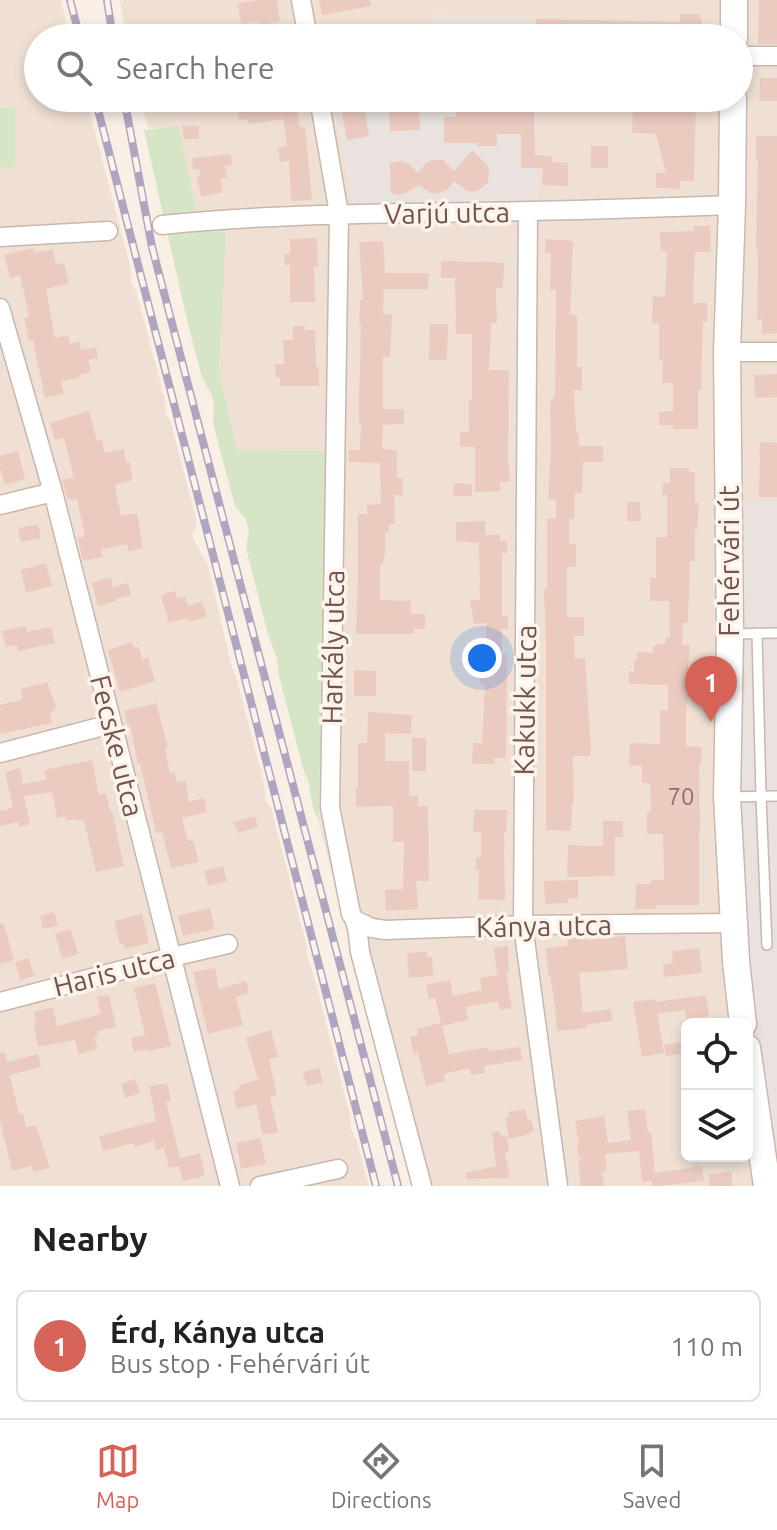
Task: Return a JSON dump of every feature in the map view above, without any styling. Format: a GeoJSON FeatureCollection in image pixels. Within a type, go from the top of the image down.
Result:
{"type":"FeatureCollection","features":[{"type":"Feature","properties":{"kind":"main road"},"geometry":{"type":"LineString","coordinates":[[734,0],[734,24]]}},
{"type":"Feature","properties":{"kind":"main road","name":"Fehérvári út"},"geometry":{"type":"LineString","coordinates":[[733,112],[727,352],[730,634],[727,797],[742,1018]]}},
{"type":"Feature","properties":{"kind":"main road"},"geometry":{"type":"LineString","coordinates":[[753,1089],[767,1186]]}},
{"type":"Feature","properties":{"kind":"street"},"geometry":{"type":"LineString","coordinates":[[301,0],[305,24]]}},
{"type":"Feature","properties":{"kind":"street"},"geometry":{"type":"LineString","coordinates":[[753,56],[777,56]]}},
{"type":"Feature","properties":{"kind":"street","name":"Harkály utca"},"geometry":{"type":"LineString","coordinates":[[321,112],[339,214],[330,807],[351,914],[357,921],[360,952],[422,1186]]}},
{"type":"Feature","properties":{"kind":"street","name":"Varjú utca"},"geometry":{"type":"LineString","coordinates":[[162,225],[203,220],[339,214],[732,205]]}},
{"type":"Feature","properties":{"kind":"street","name":"Kakukk utca"},"geometry":{"type":"LineString","coordinates":[[528,211],[523,925],[558,1186]]}},
{"type":"Feature","properties":{"kind":"street"},"geometry":{"type":"LineString","coordinates":[[0,237],[108,231]]}},
{"type":"Feature","properties":{"kind":"street","name":"Fecske utca"},"geometry":{"type":"LineString","coordinates":[[0,308],[53,492],[230,1186]]}},
{"type":"Feature","properties":{"kind":"street"},"geometry":{"type":"LineString","coordinates":[[727,352],[777,352]]}},
{"type":"Feature","properties":{"kind":"street"},"geometry":{"type":"LineString","coordinates":[[0,505],[53,492]]}},
{"type":"Feature","properties":{"kind":"street"},"geometry":{"type":"LineString","coordinates":[[0,753],[111,724]]}},
{"type":"Feature","properties":{"kind":"street","name":"Kánya utca"},"geometry":{"type":"LineString","coordinates":[[357,921],[385,930],[734,923]]}},
{"type":"Feature","properties":{"kind":"street","name":"Haris utca"},"geometry":{"type":"LineString","coordinates":[[0,1002],[228,944]]}},
{"type":"Feature","properties":{"kind":"street"},"geometry":{"type":"LineString","coordinates":[[260,1186],[338,1169]]}},
{"type":"Feature","properties":{"kind":"lane"},"geometry":{"type":"LineString","coordinates":[[757,633],[761,797],[772,930],[767,945]]}},
{"type":"Feature","properties":{"kind":"lane"},"geometry":{"type":"LineString","coordinates":[[730,634],[777,633]]}},
{"type":"Feature","properties":{"kind":"lane"},"geometry":{"type":"LineString","coordinates":[[727,797],[777,796]]}},
{"type":"Feature","properties":{"kind":"shaded area"},"geometry":{"type":"Polygon","coordinates":[[[0,0],[61,0],[67,24],[24,24],[24,112],[90,112],[130,265],[132,284],[164,396],[166,414],[196,518],[196,528],[192,534],[207,562],[266,801],[271,808],[351,1119],[351,1129],[369,1186],[0,1186],[0,0]]]}},
{"type":"Feature","properties":{"kind":"shaded area"},"geometry":{"type":"Polygon","coordinates":[[[120,0],[777,0],[777,501],[738,501],[742,923],[776,1186],[413,1186],[318,820],[331,451],[237,450],[219,371],[225,232],[200,231],[179,127],[148,128],[144,112],[337,112],[354,206],[537,205],[535,112],[753,112],[753,24],[536,24],[536,19],[430,14],[430,24],[124,24],[120,0]]]}},
{"type":"Feature","properties":{"kind":"shaded area"},"geometry":{"type":"Polygon","coordinates":[[[429,14],[536,19],[536,24],[430,24],[429,14]]]}},
{"type":"Feature","properties":{"kind":"shaded area"},"geometry":{"type":"Polygon","coordinates":[[[337,112],[535,112],[537,206],[354,206],[337,112]]]}},
{"type":"Feature","properties":{"kind":"shaded area"},"geometry":{"type":"Polygon","coordinates":[[[738,501],[777,501],[777,1186],[742,923],[738,501]]]}},
{"type":"Feature","properties":{"kind":"green space"},"geometry":{"type":"Polygon","coordinates":[[[0,108],[15,108],[15,167],[0,167],[0,108]]]}},
{"type":"Feature","properties":{"kind":"green space"},"geometry":{"type":"Polygon","coordinates":[[[179,126],[200,231],[226,232],[219,371],[237,450],[332,451],[318,820],[246,548],[249,531],[246,520],[235,506],[213,423],[212,396],[202,377],[187,320],[144,130],[179,126]]]}},
{"type":"Feature","properties":{"kind":"building"},"geometry":{"type":"Polygon","coordinates":[[[277,0],[280,21],[241,24],[238,3],[277,0]]]}},
{"type":"Feature","properties":{"kind":"building"},"geometry":{"type":"Polygon","coordinates":[[[319,0],[370,0],[371,6],[322,15],[319,0]]]}},
{"type":"Feature","properties":{"kind":"building"},"geometry":{"type":"Polygon","coordinates":[[[759,0],[777,0],[777,44],[758,44],[759,0]]]}},
{"type":"Feature","properties":{"kind":"building"},"geometry":{"type":"Polygon","coordinates":[[[680,14],[700,14],[702,19],[702,24],[536,24],[536,19],[680,22],[680,14]]]}},
{"type":"Feature","properties":{"kind":"building"},"geometry":{"type":"Polygon","coordinates":[[[760,78],[777,78],[777,101],[759,101],[760,78]]]}},
{"type":"Feature","properties":{"kind":"building"},"geometry":{"type":"Polygon","coordinates":[[[237,112],[297,112],[300,127],[305,127],[312,200],[291,201],[289,161],[280,162],[278,147],[287,146],[283,119],[249,124],[247,119],[239,120],[237,112]]]}},
{"type":"Feature","properties":{"kind":"building"},"geometry":{"type":"Polygon","coordinates":[[[342,112],[365,112],[369,136],[347,140],[342,112]]]}},
{"type":"Feature","properties":{"kind":"building"},"geometry":{"type":"Polygon","coordinates":[[[389,112],[419,112],[420,130],[390,131],[389,112]]]}},
{"type":"Feature","properties":{"kind":"building"},"geometry":{"type":"Polygon","coordinates":[[[456,112],[534,112],[535,155],[552,156],[552,162],[568,163],[568,186],[542,185],[543,168],[521,168],[521,134],[497,134],[497,146],[444,143],[444,117],[456,117],[456,112]]]}},
{"type":"Feature","properties":{"kind":"building"},"geometry":{"type":"Polygon","coordinates":[[[633,112],[696,112],[694,181],[680,181],[680,189],[656,188],[656,173],[666,173],[656,134],[632,133],[633,112]]]}},
{"type":"Feature","properties":{"kind":"building"},"geometry":{"type":"Polygon","coordinates":[[[182,126],[199,126],[199,139],[184,139],[182,126]]]}},
{"type":"Feature","properties":{"kind":"building"},"geometry":{"type":"Polygon","coordinates":[[[756,136],[777,136],[777,333],[762,334],[762,319],[757,320],[756,136]]]}},
{"type":"Feature","properties":{"kind":"building"},"geometry":{"type":"Polygon","coordinates":[[[591,146],[608,146],[608,168],[591,168],[591,146]]]}},
{"type":"Feature","properties":{"kind":"building"},"geometry":{"type":"Polygon","coordinates":[[[472,150],[489,170],[488,182],[479,190],[466,190],[454,181],[448,189],[436,194],[419,185],[399,195],[391,193],[390,163],[402,161],[418,173],[426,163],[443,160],[454,171],[472,150]]]}},
{"type":"Feature","properties":{"kind":"building"},"geometry":{"type":"Polygon","coordinates":[[[231,154],[232,165],[225,166],[227,178],[220,179],[223,192],[201,197],[197,176],[200,176],[199,169],[193,169],[192,158],[231,154]]]}},
{"type":"Feature","properties":{"kind":"building"},"geometry":{"type":"Polygon","coordinates":[[[694,226],[710,226],[711,252],[695,252],[693,303],[707,303],[707,322],[703,322],[701,390],[698,390],[698,429],[673,429],[673,425],[659,425],[659,412],[673,411],[673,383],[662,383],[659,323],[652,323],[653,296],[665,297],[667,251],[661,251],[660,232],[694,231],[694,226]]]}},
{"type":"Feature","properties":{"kind":"building"},"geometry":{"type":"Polygon","coordinates":[[[317,238],[315,302],[290,302],[290,265],[285,265],[284,254],[290,254],[290,239],[317,238]]]}},
{"type":"Feature","properties":{"kind":"building"},"geometry":{"type":"Polygon","coordinates":[[[546,239],[573,241],[570,314],[577,315],[577,367],[582,367],[582,390],[574,390],[576,433],[579,433],[579,446],[603,446],[603,462],[583,462],[582,493],[575,493],[574,519],[569,522],[569,544],[576,544],[576,567],[567,567],[567,617],[584,617],[584,636],[574,636],[575,659],[585,658],[591,749],[590,756],[573,756],[571,831],[546,830],[544,589],[547,589],[547,519],[556,518],[556,500],[548,499],[550,401],[555,395],[556,290],[550,290],[551,253],[545,253],[546,239]]]}},
{"type":"Feature","properties":{"kind":"building"},"geometry":{"type":"Polygon","coordinates":[[[383,241],[385,273],[429,273],[428,289],[384,289],[383,314],[392,315],[390,357],[383,357],[383,409],[404,409],[404,424],[383,425],[382,449],[397,450],[397,478],[402,478],[403,495],[394,495],[395,524],[389,524],[389,532],[385,532],[385,555],[383,564],[380,564],[380,600],[411,601],[411,614],[425,614],[425,629],[414,629],[414,634],[356,634],[358,514],[367,514],[367,505],[381,504],[380,463],[349,462],[349,450],[360,450],[359,324],[360,300],[363,300],[359,242],[383,241]]]}},
{"type":"Feature","properties":{"kind":"building"},"geometry":{"type":"Polygon","coordinates":[[[33,248],[35,253],[53,249],[56,264],[64,263],[69,283],[46,289],[55,338],[68,335],[70,344],[79,341],[81,350],[96,347],[98,358],[88,360],[91,372],[61,382],[64,394],[45,398],[33,340],[29,341],[24,318],[29,316],[20,275],[10,278],[4,255],[33,248]]]}},
{"type":"Feature","properties":{"kind":"building"},"geometry":{"type":"Polygon","coordinates":[[[441,261],[504,263],[503,288],[496,288],[497,323],[491,323],[489,370],[509,370],[510,482],[500,482],[501,491],[475,492],[475,447],[460,447],[460,431],[469,432],[472,334],[456,334],[455,278],[441,278],[441,261]]]}},
{"type":"Feature","properties":{"kind":"building"},"geometry":{"type":"Polygon","coordinates":[[[430,324],[448,324],[447,360],[429,360],[430,324]]]}},
{"type":"Feature","properties":{"kind":"building"},"geometry":{"type":"Polygon","coordinates":[[[293,326],[315,330],[319,386],[280,386],[280,377],[276,377],[275,364],[284,364],[283,340],[293,340],[293,326]]]}},
{"type":"Feature","properties":{"kind":"building"},"geometry":{"type":"Polygon","coordinates":[[[777,374],[777,397],[755,398],[754,375],[777,374]]]}},
{"type":"Feature","properties":{"kind":"building"},"geometry":{"type":"Polygon","coordinates":[[[89,411],[97,441],[102,440],[105,453],[124,449],[126,462],[129,461],[133,480],[115,485],[121,516],[137,513],[143,548],[129,552],[127,544],[101,550],[103,557],[83,561],[78,538],[85,536],[77,499],[67,499],[62,480],[74,477],[64,438],[55,440],[50,423],[89,411]]]}},
{"type":"Feature","properties":{"kind":"building"},"geometry":{"type":"Polygon","coordinates":[[[760,442],[777,443],[777,497],[759,497],[760,442]]]}},
{"type":"Feature","properties":{"kind":"building"},"geometry":{"type":"Polygon","coordinates":[[[18,451],[25,479],[5,485],[0,456],[18,451]]]}},
{"type":"Feature","properties":{"kind":"building"},"geometry":{"type":"Polygon","coordinates":[[[670,468],[689,468],[689,472],[695,472],[695,503],[699,503],[695,561],[690,561],[688,623],[683,623],[682,645],[690,645],[686,746],[702,747],[699,765],[699,905],[656,905],[656,909],[635,909],[636,884],[664,880],[663,834],[647,834],[647,811],[651,811],[650,783],[642,783],[642,766],[629,765],[630,743],[660,744],[660,710],[668,710],[668,685],[629,684],[629,671],[634,672],[637,652],[653,653],[653,646],[665,644],[666,637],[670,638],[669,601],[650,601],[650,578],[656,578],[656,537],[667,537],[667,495],[662,495],[663,483],[670,483],[670,468]]]}},
{"type":"Feature","properties":{"kind":"building"},"geometry":{"type":"Polygon","coordinates":[[[454,483],[472,484],[472,496],[453,496],[454,483]]]}},
{"type":"Feature","properties":{"kind":"building"},"geometry":{"type":"Polygon","coordinates":[[[627,502],[640,502],[641,521],[627,521],[627,502]]]}},
{"type":"Feature","properties":{"kind":"building"},"geometry":{"type":"Polygon","coordinates":[[[485,521],[485,535],[500,535],[500,541],[507,541],[507,553],[502,553],[502,616],[508,616],[508,629],[502,629],[502,654],[507,654],[506,758],[494,758],[494,764],[472,764],[473,743],[482,743],[485,685],[480,685],[480,654],[486,654],[486,623],[474,624],[470,600],[480,600],[479,543],[456,541],[456,522],[485,521]]]}},
{"type":"Feature","properties":{"kind":"building"},"geometry":{"type":"Polygon","coordinates":[[[38,524],[41,538],[21,542],[18,528],[38,524]]]}},
{"type":"Feature","properties":{"kind":"building"},"geometry":{"type":"Polygon","coordinates":[[[46,563],[52,586],[26,593],[21,570],[46,563]]]}},
{"type":"Feature","properties":{"kind":"building"},"geometry":{"type":"Polygon","coordinates":[[[111,577],[113,587],[128,583],[131,595],[98,606],[92,583],[111,577]]]}},
{"type":"Feature","properties":{"kind":"building"},"geometry":{"type":"Polygon","coordinates":[[[175,591],[177,599],[185,596],[188,606],[202,601],[207,617],[169,623],[161,595],[175,591]]]}},
{"type":"Feature","properties":{"kind":"building"},"geometry":{"type":"Polygon","coordinates":[[[25,626],[27,632],[51,627],[55,643],[18,651],[17,645],[6,647],[2,631],[25,626]]]}},
{"type":"Feature","properties":{"kind":"building"},"geometry":{"type":"Polygon","coordinates":[[[132,642],[134,648],[139,647],[142,659],[148,657],[155,681],[120,692],[108,650],[132,642]]]}},
{"type":"Feature","properties":{"kind":"building"},"geometry":{"type":"Polygon","coordinates":[[[354,670],[376,671],[376,696],[354,696],[354,670]]]}},
{"type":"Feature","properties":{"kind":"building"},"geometry":{"type":"Polygon","coordinates":[[[47,682],[56,707],[55,711],[50,712],[52,723],[0,734],[0,705],[21,700],[21,689],[47,682]]]}},
{"type":"Feature","properties":{"kind":"building"},"geometry":{"type":"Polygon","coordinates":[[[156,703],[168,747],[165,748],[170,773],[175,772],[177,782],[186,781],[189,802],[204,798],[207,812],[182,818],[188,841],[193,840],[199,862],[171,868],[162,832],[156,833],[124,711],[156,703]]]}},
{"type":"Feature","properties":{"kind":"building"},"geometry":{"type":"Polygon","coordinates":[[[368,712],[412,715],[411,734],[385,733],[385,761],[409,761],[409,796],[418,795],[418,806],[428,806],[429,881],[416,881],[418,909],[386,911],[385,890],[403,889],[404,842],[393,842],[393,806],[356,807],[358,743],[367,743],[368,712]]]}},
{"type":"Feature","properties":{"kind":"building"},"geometry":{"type":"Polygon","coordinates":[[[412,738],[426,738],[426,771],[412,771],[412,738]]]}},
{"type":"Feature","properties":{"kind":"building"},"geometry":{"type":"Polygon","coordinates":[[[92,760],[99,795],[106,793],[112,811],[124,866],[96,872],[84,820],[66,821],[65,816],[57,818],[52,792],[24,796],[30,824],[19,827],[18,822],[0,826],[0,811],[13,808],[5,772],[20,768],[23,784],[46,780],[44,770],[92,760]]]}},
{"type":"Feature","properties":{"kind":"building"},"geometry":{"type":"Polygon","coordinates":[[[474,810],[507,810],[504,833],[505,900],[478,899],[476,857],[481,857],[481,832],[473,832],[474,810]]]}},
{"type":"Feature","properties":{"kind":"building"},"geometry":{"type":"Polygon","coordinates":[[[255,816],[258,827],[238,833],[234,822],[255,816]]]}},
{"type":"Feature","properties":{"kind":"building"},"geometry":{"type":"Polygon","coordinates":[[[603,821],[623,821],[623,837],[615,837],[615,876],[567,877],[568,845],[603,846],[603,821]]]}},
{"type":"Feature","properties":{"kind":"building"},"geometry":{"type":"Polygon","coordinates":[[[223,866],[227,881],[208,886],[204,871],[223,866]]]}},
{"type":"Feature","properties":{"kind":"building"},"geometry":{"type":"Polygon","coordinates":[[[578,880],[578,898],[568,899],[568,903],[545,904],[544,881],[578,880]]]}},
{"type":"Feature","properties":{"kind":"building"},"geometry":{"type":"Polygon","coordinates":[[[210,908],[215,929],[183,936],[178,916],[210,908]]]}},
{"type":"Feature","properties":{"kind":"building"},"geometry":{"type":"Polygon","coordinates":[[[54,912],[58,926],[43,929],[40,916],[54,912]]]}},
{"type":"Feature","properties":{"kind":"building"},"geometry":{"type":"Polygon","coordinates":[[[142,914],[149,943],[125,949],[124,943],[120,944],[114,921],[142,914]]]}},
{"type":"Feature","properties":{"kind":"building"},"geometry":{"type":"Polygon","coordinates":[[[0,924],[4,924],[14,960],[0,964],[0,924]]]}},
{"type":"Feature","properties":{"kind":"building"},"geometry":{"type":"Polygon","coordinates":[[[71,929],[78,954],[62,959],[55,934],[71,929]]]}},
{"type":"Feature","properties":{"kind":"building"},"geometry":{"type":"Polygon","coordinates":[[[625,936],[628,969],[579,973],[583,1013],[611,1009],[612,1021],[586,1025],[587,1028],[557,1031],[546,948],[568,946],[567,938],[585,937],[585,940],[625,936]]]}},
{"type":"Feature","properties":{"kind":"building"},"geometry":{"type":"Polygon","coordinates":[[[508,946],[509,973],[497,974],[494,948],[508,946]]]}},
{"type":"Feature","properties":{"kind":"building"},"geometry":{"type":"Polygon","coordinates":[[[699,948],[702,973],[664,977],[663,964],[673,963],[672,951],[699,948]]]}},
{"type":"Feature","properties":{"kind":"building"},"geometry":{"type":"Polygon","coordinates":[[[427,952],[427,957],[432,957],[433,976],[409,978],[407,953],[427,952]]]}},
{"type":"Feature","properties":{"kind":"building"},"geometry":{"type":"Polygon","coordinates":[[[29,958],[34,976],[20,980],[15,962],[29,958]]]}},
{"type":"Feature","properties":{"kind":"building"},"geometry":{"type":"Polygon","coordinates":[[[215,968],[219,989],[246,981],[249,993],[236,997],[243,1025],[208,1034],[193,972],[215,968]]]}},
{"type":"Feature","properties":{"kind":"building"},"geometry":{"type":"Polygon","coordinates":[[[506,973],[512,1008],[500,1010],[498,1001],[465,1007],[468,1020],[442,1026],[449,1054],[488,1047],[489,1051],[520,1047],[522,1060],[484,1066],[485,1073],[471,1075],[470,1068],[444,1074],[445,1081],[426,1086],[418,1053],[414,1054],[410,1037],[418,1035],[417,1029],[441,1023],[435,998],[429,999],[426,985],[450,980],[453,996],[482,990],[480,978],[506,973]]]}},
{"type":"Feature","properties":{"kind":"building"},"geometry":{"type":"Polygon","coordinates":[[[155,983],[171,1046],[134,1052],[131,1038],[145,1035],[134,988],[155,983]]]}},
{"type":"Feature","properties":{"kind":"building"},"geometry":{"type":"Polygon","coordinates":[[[109,995],[116,1027],[97,1031],[98,1037],[94,1038],[98,1049],[79,1054],[75,1040],[38,1047],[34,1012],[53,1007],[57,1026],[101,1014],[97,997],[109,995]]]}},
{"type":"Feature","properties":{"kind":"building"},"geometry":{"type":"Polygon","coordinates":[[[706,995],[709,1016],[686,1018],[685,1010],[657,1014],[664,1053],[642,1057],[633,1002],[655,999],[656,1002],[706,995]]]}},
{"type":"Feature","properties":{"kind":"building"},"geometry":{"type":"Polygon","coordinates":[[[271,1030],[278,1057],[269,1059],[277,1095],[270,1097],[278,1132],[263,1135],[256,1104],[237,1109],[233,1091],[240,1089],[239,1085],[258,1080],[246,1038],[271,1030]]]}},
{"type":"Feature","properties":{"kind":"building"},"geometry":{"type":"Polygon","coordinates":[[[681,1042],[681,1054],[666,1056],[664,1045],[681,1042]]]}},
{"type":"Feature","properties":{"kind":"building"},"geometry":{"type":"Polygon","coordinates":[[[0,1053],[5,1053],[7,1062],[38,1054],[41,1067],[10,1075],[19,1114],[23,1113],[26,1127],[36,1125],[50,1168],[33,1172],[32,1166],[12,1171],[0,1121],[0,1053]]]}},
{"type":"Feature","properties":{"kind":"building"},"geometry":{"type":"Polygon","coordinates":[[[319,1068],[323,1082],[307,1086],[303,1072],[319,1068]]]}},
{"type":"Feature","properties":{"kind":"building"},"geometry":{"type":"Polygon","coordinates":[[[135,1079],[140,1093],[125,1098],[121,1084],[135,1079]]]}},
{"type":"Feature","properties":{"kind":"building"},"geometry":{"type":"Polygon","coordinates":[[[167,1083],[171,1101],[166,1102],[180,1158],[200,1153],[205,1176],[183,1181],[179,1166],[169,1168],[164,1148],[156,1150],[154,1141],[103,1151],[99,1136],[156,1121],[149,1086],[167,1083]]]}},
{"type":"Feature","properties":{"kind":"building"},"geometry":{"type":"Polygon","coordinates":[[[525,1109],[534,1131],[509,1139],[505,1118],[509,1117],[508,1112],[525,1109]]]}},
{"type":"Feature","properties":{"kind":"building"},"geometry":{"type":"Polygon","coordinates":[[[645,1109],[655,1173],[702,1166],[704,1181],[657,1186],[652,1186],[652,1181],[642,1182],[639,1151],[605,1154],[607,1171],[602,1172],[604,1186],[581,1186],[575,1121],[604,1116],[608,1143],[631,1140],[627,1111],[645,1109]]]}},
{"type":"Feature","properties":{"kind":"building"},"geometry":{"type":"Polygon","coordinates":[[[500,1131],[501,1136],[507,1135],[509,1152],[505,1152],[510,1178],[467,1179],[466,1173],[496,1166],[492,1132],[500,1131]]]}},
{"type":"Feature","properties":{"kind":"building"},"geometry":{"type":"Polygon","coordinates":[[[260,1138],[266,1164],[241,1169],[236,1143],[260,1138]]]}},
{"type":"Feature","properties":{"kind":"building"},"geometry":{"type":"Polygon","coordinates":[[[731,1171],[733,1186],[710,1186],[708,1175],[731,1171]]]}},
{"type":"Feature","properties":{"kind":"railway"},"geometry":{"type":"LineString","coordinates":[[70,0],[76,24]]}},
{"type":"Feature","properties":{"kind":"railway"},"geometry":{"type":"LineString","coordinates":[[107,0],[111,24]]}},
{"type":"Feature","properties":{"kind":"railway"},"geometry":{"type":"LineString","coordinates":[[99,112],[376,1186]]}},
{"type":"Feature","properties":{"kind":"railway"},"geometry":{"type":"LineString","coordinates":[[127,112],[152,247],[398,1186]]}},
{"type":"Feature","properties":{"kind":"place","name":"Érd, Kánya utca"},"geometry":{"type":"Point","coordinates":[711,722]}}]}
